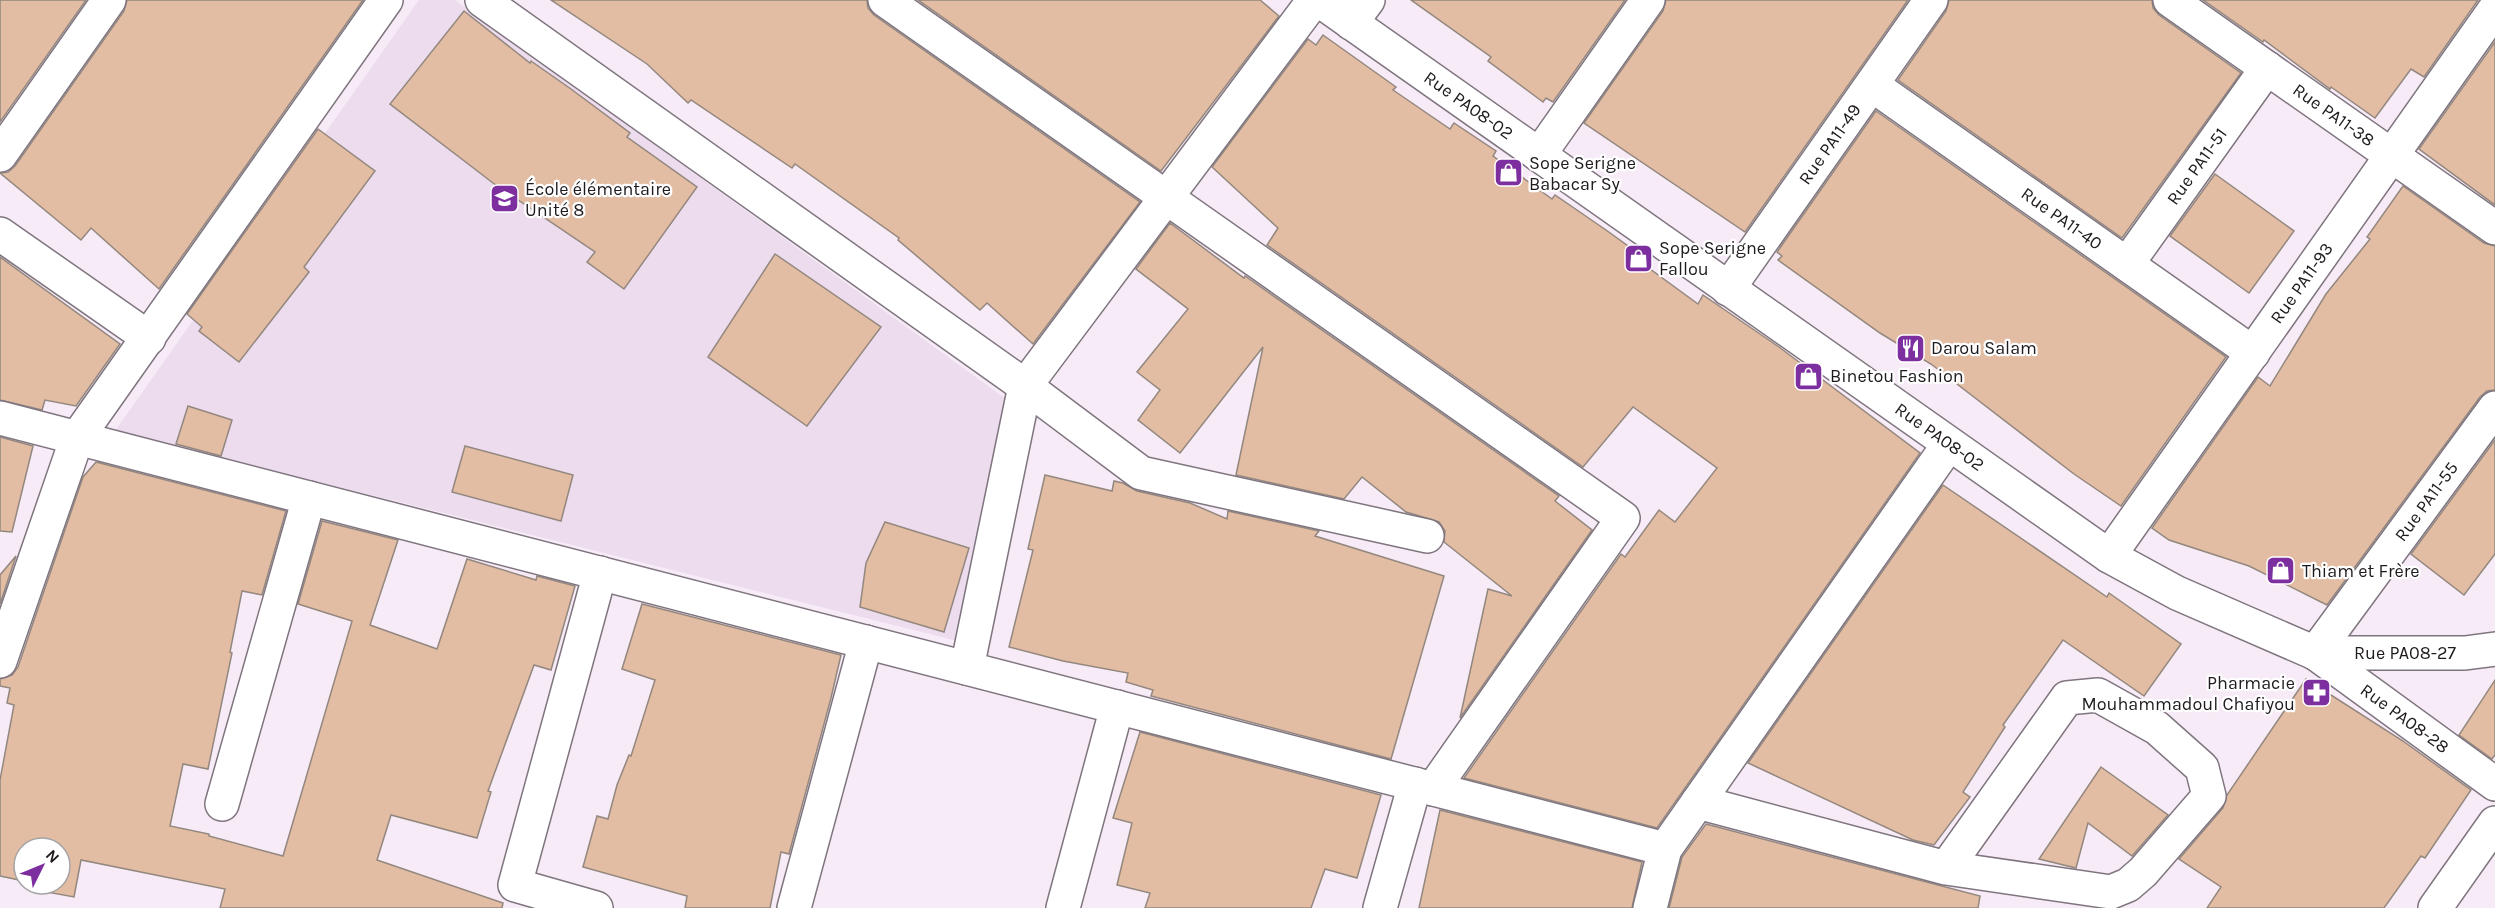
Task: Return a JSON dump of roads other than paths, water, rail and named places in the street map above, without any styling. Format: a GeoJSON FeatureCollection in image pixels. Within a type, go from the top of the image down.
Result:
{"type":"FeatureCollection","features":[{"type":"Feature","properties":{"kind":"street"},"geometry":{"type":"LineString","coordinates":[[0,155],[109,0]]}},
{"type":"Feature","properties":{"kind":"street"},"geometry":{"type":"LineString","coordinates":[[0,661],[77,438],[386,0]]}},
{"type":"Feature","properties":{"kind":"street"},"geometry":{"type":"LineString","coordinates":[[482,0],[1025,386],[1141,473],[1427,536]]}},
{"type":"Feature","properties":{"kind":"street"},"geometry":{"type":"LineString","coordinates":[[885,0],[1623,518],[1424,786],[1380,908]]}},
{"type":"Feature","properties":{"kind":"street"},"geometry":{"type":"LineString","coordinates":[[967,668],[1025,386],[1314,0]]}},
{"type":"Feature","properties":{"kind":"street","name":"Rue PA08-02"},"geometry":{"type":"LineString","coordinates":[[1318,0],[1360,12],[1539,155],[2109,556],[2177,593],[2315,653]]}},
{"type":"Feature","properties":{"kind":"street"},"geometry":{"type":"LineString","coordinates":[[1539,155],[1648,0]]}},
{"type":"Feature","properties":{"kind":"street","name":"Rue PA11-49"},"geometry":{"type":"LineString","coordinates":[[1728,289],[1931,0]]}},
{"type":"Feature","properties":{"kind":"street","name":"Rue PA11-38"},"geometry":{"type":"LineString","coordinates":[[2170,0],[2495,228]]}},
{"type":"Feature","properties":{"kind":"street","name":"Rue PA11-93"},"geometry":{"type":"LineString","coordinates":[[2109,556],[2495,9]]}},
{"type":"Feature","properties":{"kind":"street","name":"Rue PA11-51"},"geometry":{"type":"LineString","coordinates":[[2127,264],[2267,68]]}},
{"type":"Feature","properties":{"kind":"street","name":"Rue PA11-40"},"geometry":{"type":"LineString","coordinates":[[1872,85],[2253,353]]}},
{"type":"Feature","properties":{"kind":"street"},"geometry":{"type":"LineString","coordinates":[[0,234],[149,338]]}},
{"type":"Feature","properties":{"kind":"street","name":"Rue PA11-55"},"geometry":{"type":"LineString","coordinates":[[2315,653],[2495,408]]}},
{"type":"Feature","properties":{"kind":"street"},"geometry":{"type":"LineString","coordinates":[[0,418],[1665,849]]}},
{"type":"Feature","properties":{"kind":"street"},"geometry":{"type":"LineString","coordinates":[[1650,908],[1665,849],[1949,444]]}},
{"type":"Feature","properties":{"kind":"street"},"geometry":{"type":"LineString","coordinates":[[222,804],[309,498]]}},
{"type":"Feature","properties":{"kind":"street"},"geometry":{"type":"LineString","coordinates":[[596,908],[515,885],[600,573]]}},
{"type":"Feature","properties":{"kind":"street"},"geometry":{"type":"LineString","coordinates":[[794,908],[866,642]]}},
{"type":"Feature","properties":{"kind":"street","name":"Rue PA08-27"},"geometry":{"type":"LineString","coordinates":[[2315,653],[2464,653],[2495,649]]}},
{"type":"Feature","properties":{"kind":"street","name":"Rue PA08-28"},"geometry":{"type":"LineString","coordinates":[[2315,653],[2495,784]]}},
{"type":"Feature","properties":{"kind":"street"},"geometry":{"type":"LineString","coordinates":[[1698,802],[1946,868],[2111,892],[2128,885],[2209,796],[2202,768],[2157,728],[2098,695],[2067,698],[1946,868]]}},
{"type":"Feature","properties":{"kind":"street"},"geometry":{"type":"LineString","coordinates":[[1063,908],[1117,707]]}},
{"type":"Feature","properties":{"kind":"street"},"geometry":{"type":"LineString","coordinates":[[2435,908],[2495,823]]}},
{"type":"Feature","properties":{"kind":"place","name":"Sope Serigne Babacar Sy"},"geometry":{"type":"Point","coordinates":[1508,173]}},
{"type":"Feature","properties":{"kind":"place","name":"École élémentaire Unité 8"},"geometry":{"type":"Point","coordinates":[504,199]}},
{"type":"Feature","properties":{"kind":"place","name":"Sope Serigne Fallou"},"geometry":{"type":"Point","coordinates":[1638,258]}},
{"type":"Feature","properties":{"kind":"place","name":"Darou Salam"},"geometry":{"type":"Point","coordinates":[1910,348]}},
{"type":"Feature","properties":{"kind":"place","name":"Binetou Fashion"},"geometry":{"type":"Point","coordinates":[1809,376]}},
{"type":"Feature","properties":{"kind":"place","name":"Thiam et Frère"},"geometry":{"type":"Point","coordinates":[2281,571]}},
{"type":"Feature","properties":{"kind":"place","name":"Pharmacie Mouhammadoul Chafiyou"},"geometry":{"type":"Point","coordinates":[2316,693]}}]}
